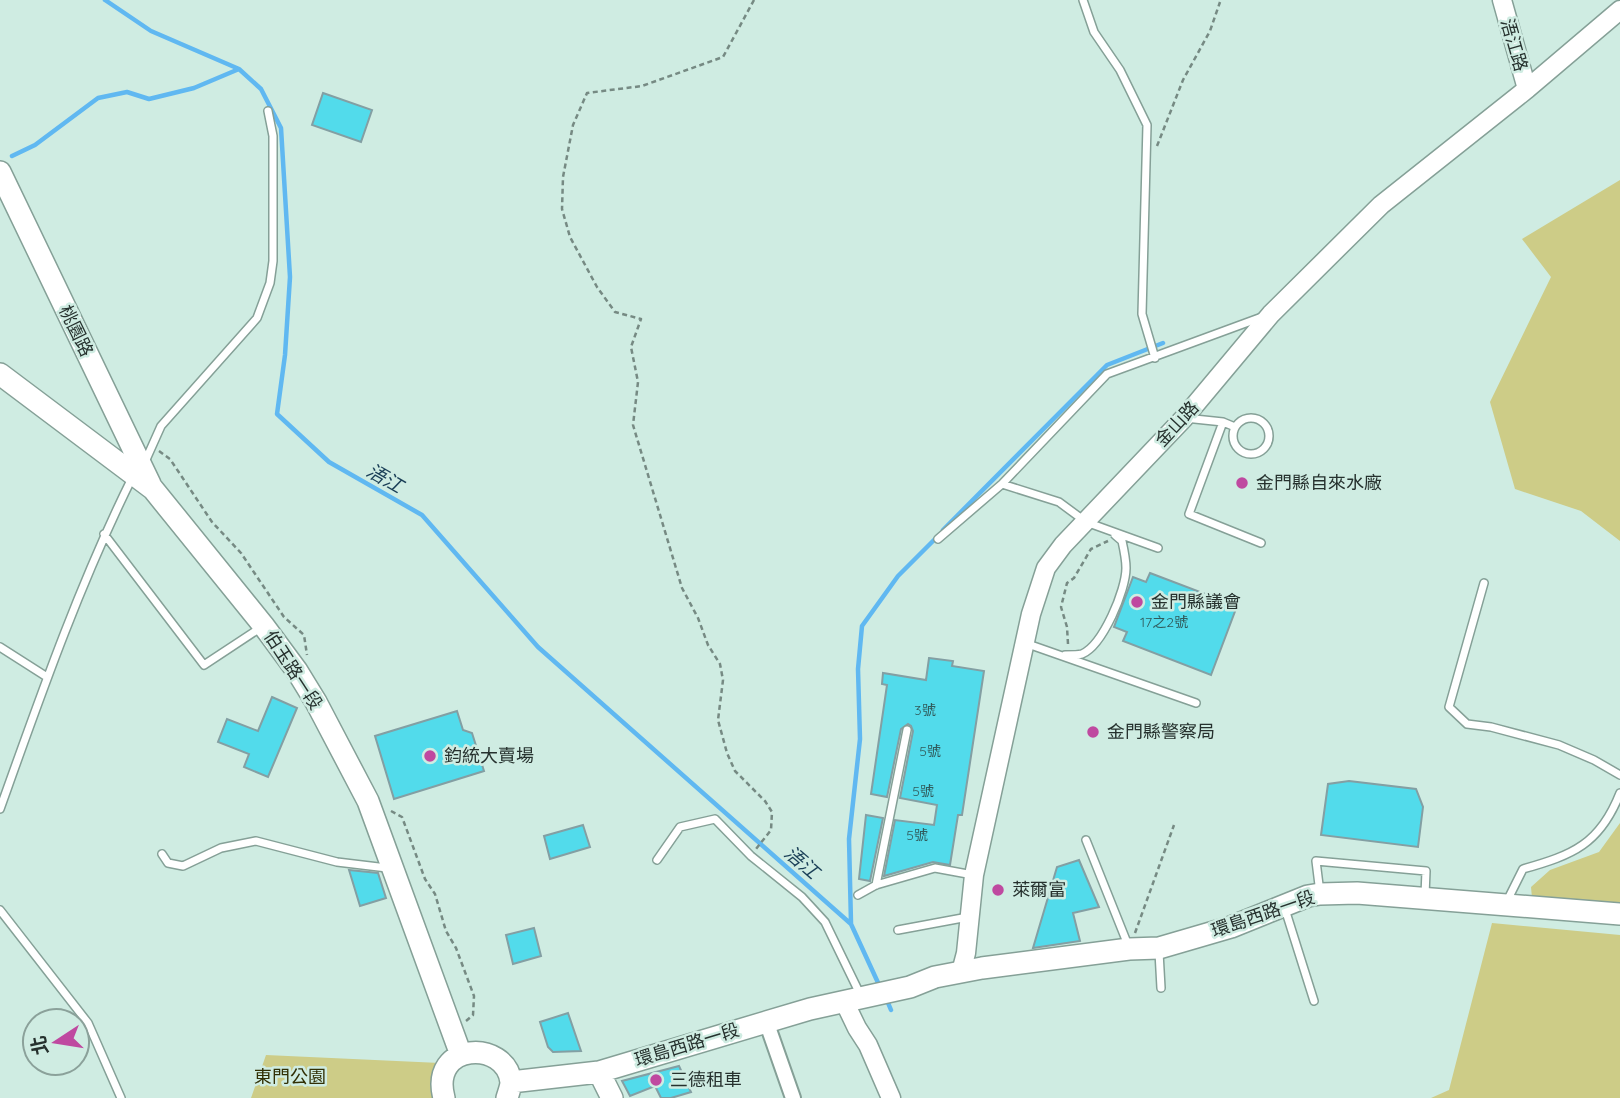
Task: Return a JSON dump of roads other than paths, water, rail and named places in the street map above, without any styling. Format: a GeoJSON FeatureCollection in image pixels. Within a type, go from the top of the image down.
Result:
{"type":"FeatureCollection","features":[{"type":"Feature","properties":{"kind":"main road","name":"桃園路"},"geometry":{"type":"LineString","coordinates":[[0,172],[138,471],[153,489]]}},
{"type":"Feature","properties":{"kind":"main road"},"geometry":{"type":"LineString","coordinates":[[0,374],[138,471]]}},
{"type":"Feature","properties":{"kind":"main road","name":"伯玉路一段"},"geometry":{"type":"LineString","coordinates":[[153,489],[263,625],[316,702],[372,812],[461,1055]]}},
{"type":"Feature","properties":{"kind":"main road","name":"環島西路一段"},"geometry":{"type":"LineString","coordinates":[[509,1090],[599,1072],[766,1021],[910,987],[935,977],[1159,947],[1231,927],[1320,894],[1357,893],[1620,914]]}},
{"type":"Feature","properties":{"kind":"main road"},"geometry":{"type":"LineString","coordinates":[[444,1098],[442,1079],[446,1069],[461,1055],[471,1052],[491,1055],[505,1069],[509,1090]]}},
{"type":"Feature","properties":{"kind":"main road"},"geometry":{"type":"LineString","coordinates":[[599,1072],[612,1098]]}},
{"type":"Feature","properties":{"kind":"street","name":"浯江路"},"geometry":{"type":"LineString","coordinates":[[1502,0],[1527,89]]}},
{"type":"Feature","properties":{"kind":"street","name":"金山路"},"geometry":{"type":"LineString","coordinates":[[961,972],[966,953],[974,876],[1024,642],[1046,568],[1063,545],[1184,418],[1271,314],[1381,205],[1527,89],[1620,10]]}},
{"type":"Feature","properties":{"kind":"street"},"geometry":{"type":"LineString","coordinates":[[853,999],[857,1028],[869,1045],[891,1098]]}},
{"type":"Feature","properties":{"kind":"street"},"geometry":{"type":"LineString","coordinates":[[766,1021],[793,1098]]}},
{"type":"Feature","properties":{"kind":"lane"},"geometry":{"type":"LineString","coordinates":[[1083,0],[1094,32],[1120,70],[1147,125],[1142,314],[1155,358]]}},
{"type":"Feature","properties":{"kind":"lane"},"geometry":{"type":"LineString","coordinates":[[0,809],[47,677],[104,534],[161,426],[257,318],[264,303],[273,261],[273,136],[268,111]]}},
{"type":"Feature","properties":{"kind":"lane"},"geometry":{"type":"LineString","coordinates":[[939,539],[1002,484],[1107,374],[1271,314]]}},
{"type":"Feature","properties":{"kind":"lane"},"geometry":{"type":"LineString","coordinates":[[1250,417],[1262,421],[1268,432],[1264,448],[1254,454],[1242,452],[1234,444],[1235,426],[1250,417]]}},
{"type":"Feature","properties":{"kind":"lane"},"geometry":{"type":"LineString","coordinates":[[1184,418],[1235,426]]}},
{"type":"Feature","properties":{"kind":"lane"},"geometry":{"type":"LineString","coordinates":[[1223,422],[1189,514],[1261,543]]}},
{"type":"Feature","properties":{"kind":"lane"},"geometry":{"type":"LineString","coordinates":[[1002,484],[1059,502],[1086,522],[1158,548]]}},
{"type":"Feature","properties":{"kind":"lane"},"geometry":{"type":"LineString","coordinates":[[1065,655],[1083,654],[1100,636],[1123,589],[1126,569],[1122,541],[1110,531]]}},
{"type":"Feature","properties":{"kind":"lane"},"geometry":{"type":"LineString","coordinates":[[104,534],[204,665],[263,625]]}},
{"type":"Feature","properties":{"kind":"lane"},"geometry":{"type":"LineString","coordinates":[[1484,583],[1449,707],[1467,724],[1491,727],[1559,745],[1620,775]]}},
{"type":"Feature","properties":{"kind":"lane"},"geometry":{"type":"LineString","coordinates":[[1024,642],[1196,703]]}},
{"type":"Feature","properties":{"kind":"lane"},"geometry":{"type":"LineString","coordinates":[[0,647],[47,677]]}},
{"type":"Feature","properties":{"kind":"lane"},"geometry":{"type":"LineString","coordinates":[[876,885],[907,730]]}},
{"type":"Feature","properties":{"kind":"lane"},"geometry":{"type":"LineString","coordinates":[[1506,905],[1524,869],[1568,855],[1586,843],[1604,824],[1620,793]]}},
{"type":"Feature","properties":{"kind":"lane"},"geometry":{"type":"LineString","coordinates":[[657,860],[680,827],[716,819],[751,856],[802,897],[825,922],[853,999]]}},
{"type":"Feature","properties":{"kind":"lane"},"geometry":{"type":"LineString","coordinates":[[1086,840],[1129,949]]}},
{"type":"Feature","properties":{"kind":"lane"},"geometry":{"type":"LineString","coordinates":[[162,854],[168,863],[183,866],[221,848],[256,841],[337,862],[392,868]]}},
{"type":"Feature","properties":{"kind":"lane"},"geometry":{"type":"LineString","coordinates":[[1320,894],[1316,861],[1426,871],[1424,898]]}},
{"type":"Feature","properties":{"kind":"lane"},"geometry":{"type":"LineString","coordinates":[[858,895],[876,885],[935,868],[974,876]]}},
{"type":"Feature","properties":{"kind":"lane"},"geometry":{"type":"LineString","coordinates":[[1284,907],[1314,1001]]}},
{"type":"Feature","properties":{"kind":"lane"},"geometry":{"type":"LineString","coordinates":[[0,910],[88,1023],[121,1098]]}},
{"type":"Feature","properties":{"kind":"lane"},"geometry":{"type":"LineString","coordinates":[[898,930],[969,916]]}},
{"type":"Feature","properties":{"kind":"lane"},"geometry":{"type":"LineString","coordinates":[[1159,947],[1161,988]]}},
{"type":"Feature","properties":{"kind":"waterway"},"geometry":{"type":"LineString","coordinates":[[105,0],[151,31],[239,69]]}},
{"type":"Feature","properties":{"kind":"waterway","name":"浯江"},"geometry":{"type":"LineString","coordinates":[[12,156],[35,145],[98,98],[127,92],[149,99],[194,88],[239,69],[261,89],[281,128],[290,277],[285,355],[277,414],[329,462],[422,515],[538,647],[851,924],[880,987]]}},
{"type":"Feature","properties":{"kind":"waterway"},"geometry":{"type":"LineString","coordinates":[[943,530],[1107,365],[1163,343]]}},
{"type":"Feature","properties":{"kind":"waterway"},"geometry":{"type":"LineString","coordinates":[[851,923],[849,839],[860,739],[858,669],[862,626],[898,576],[937,537]]}},
{"type":"Feature","properties":{"kind":"waterway","name":"浯江"},"geometry":{"type":"LineString","coordinates":[[886,998],[891,1010]]}},
{"type":"Feature","properties":{"kind":"place","name":"金門縣自來水廠"},"geometry":{"type":"Point","coordinates":[1242,483]}},
{"type":"Feature","properties":{"kind":"place","name":"金門縣議會"},"geometry":{"type":"Point","coordinates":[1137,602]}},
{"type":"Feature","properties":{"kind":"place","name":"金門縣警察局"},"geometry":{"type":"Point","coordinates":[1093,732]}},
{"type":"Feature","properties":{"kind":"place","name":"鈞統大賣場"},"geometry":{"type":"Point","coordinates":[430,756]}},
{"type":"Feature","properties":{"kind":"place","name":"萊爾富"},"geometry":{"type":"Point","coordinates":[998,890]}},
{"type":"Feature","properties":{"kind":"place","name":"三德租車"},"geometry":{"type":"Point","coordinates":[656,1080]}},
{"type":"Feature","properties":{"kind":"park label","name":"東門公園"},"geometry":{"type":"Point","coordinates":[290,1077]}}]}
